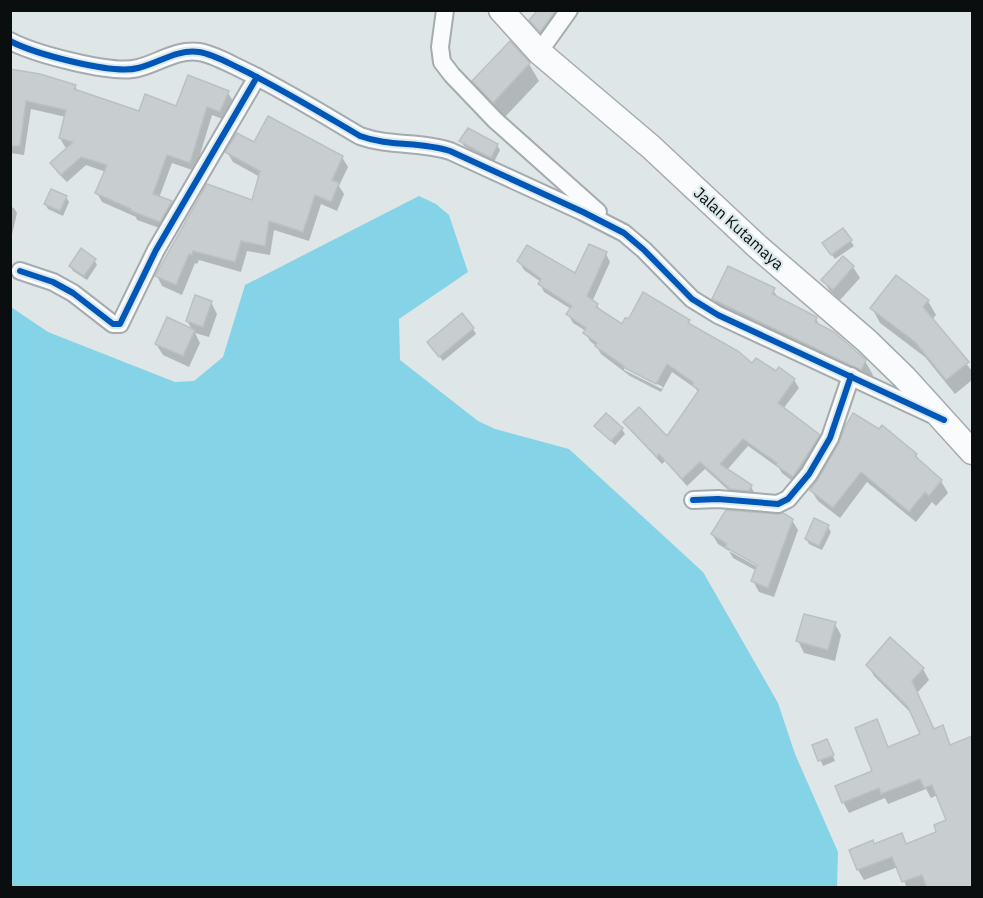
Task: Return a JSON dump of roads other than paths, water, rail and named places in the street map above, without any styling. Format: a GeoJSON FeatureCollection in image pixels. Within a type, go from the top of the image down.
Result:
{"type":"FeatureCollection","features":[{"type":"Feature","properties":{"kind":"main road","name":"Jalan Kutamaya"},"geometry":{"type":"LineString","coordinates":[[501,10],[539,52],[651,147],[758,247],[867,341],[905,378],[972,452]]}},
{"type":"Feature","properties":{"kind":"street"},"geometry":{"type":"LineString","coordinates":[[444,10],[440,46],[442,62],[452,75],[495,120],[538,160],[644,250],[692,299],[718,315],[795,352],[944,420]]}},
{"type":"Feature","properties":{"kind":"street"},"geometry":{"type":"LineString","coordinates":[[539,52],[569,10]]}},
{"type":"Feature","properties":{"kind":"street"},"geometry":{"type":"LineString","coordinates":[[10,41],[37,51],[115,70],[136,69],[184,51],[201,52],[257,77],[360,136],[375,142],[435,146],[450,151],[584,212],[624,233]]}},
{"type":"Feature","properties":{"kind":"street"},"geometry":{"type":"LineString","coordinates":[[20,271],[53,282],[73,293],[113,324],[120,324],[156,250],[257,77]]}},
{"type":"Feature","properties":{"kind":"street"},"geometry":{"type":"LineString","coordinates":[[693,500],[718,499],[778,504],[788,499],[809,474],[830,438],[851,376]]}}]}
